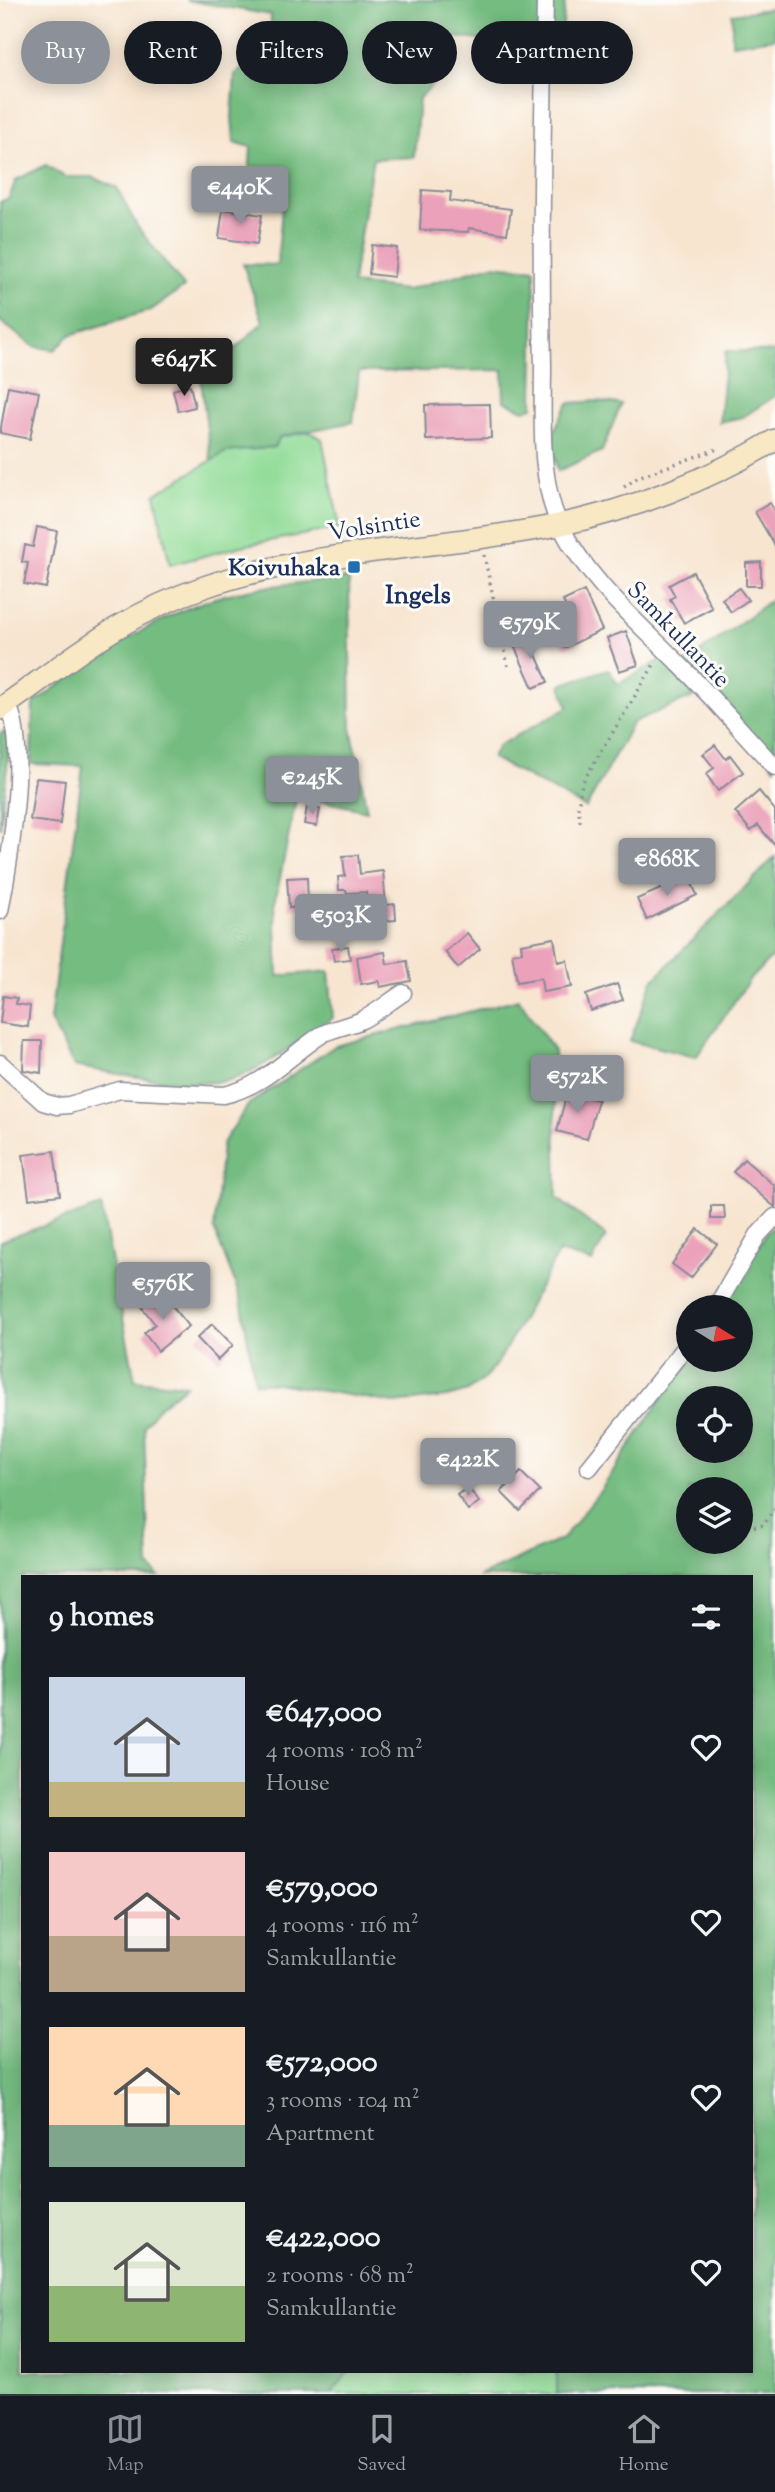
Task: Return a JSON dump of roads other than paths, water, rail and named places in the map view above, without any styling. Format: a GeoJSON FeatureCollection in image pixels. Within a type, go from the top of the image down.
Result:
{"type":"FeatureCollection","features":[{"type":"Feature","properties":{"kind":"street"},"geometry":{"type":"LineString","coordinates":[[545,0],[541,290],[544,459],[559,525]]}},
{"type":"Feature","properties":{"kind":"street","name":"Volsintie"},"geometry":{"type":"LineString","coordinates":[[4,706],[77,651],[116,626],[168,600],[205,586],[309,562],[559,525],[629,504],[706,475],[775,440]]}},
{"type":"Feature","properties":{"kind":"street","name":"Samkullantie"},"geometry":{"type":"LineString","coordinates":[[559,525],[613,599],[775,767]]}},
{"type":"Feature","properties":{"kind":"street"},"geometry":{"type":"LineString","coordinates":[[0,911],[16,798],[18,750],[16,720],[4,706]]}},
{"type":"Feature","properties":{"kind":"street"},"geometry":{"type":"LineString","coordinates":[[0,1063],[43,1102],[57,1105],[69,1105],[120,1090],[224,1095],[239,1092],[257,1082],[292,1060],[323,1034],[363,1020],[402,993]]}},
{"type":"Feature","properties":{"kind":"street"},"geometry":{"type":"LineString","coordinates":[[723,1295],[758,1235],[775,1217]]}},
{"type":"Feature","properties":{"kind":"street"},"geometry":{"type":"LineString","coordinates":[[589,1468],[676,1359]]}},
{"type":"Feature","properties":{"kind":"place","name":"Koivuhaka"},"geometry":{"type":"Point","coordinates":[354,567]}},
{"type":"Feature","properties":{"kind":"district","name":"Ingels"},"geometry":{"type":"Point","coordinates":[418,594]}}]}
